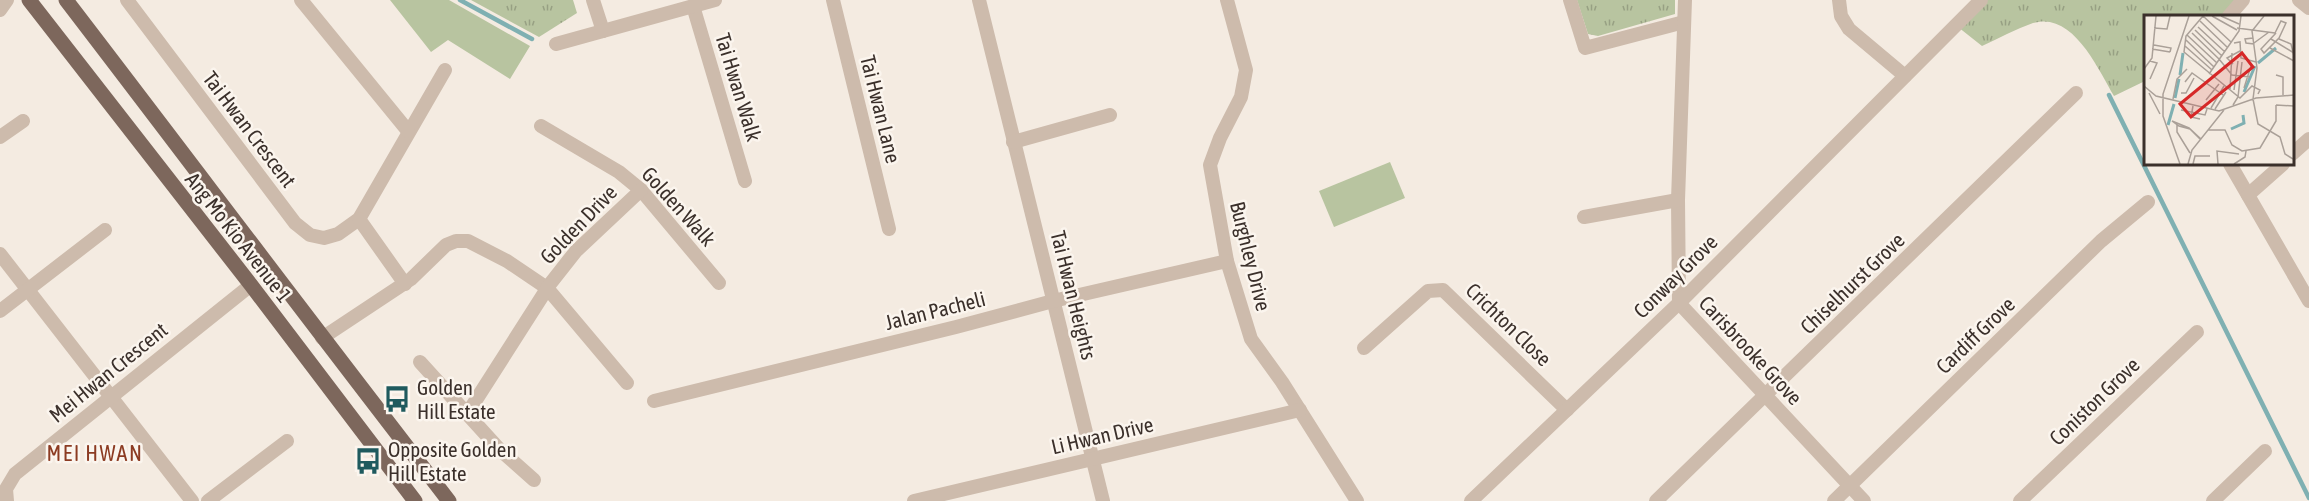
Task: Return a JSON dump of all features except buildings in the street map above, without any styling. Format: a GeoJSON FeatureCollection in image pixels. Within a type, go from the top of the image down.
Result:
{"type":"FeatureCollection","features":[{"type":"Feature","properties":{"kind":"main road","name":"Ang Mo Kio Avenue 1"},"geometry":{"type":"LineString","coordinates":[[29,0],[251,285],[415,501]]}},
{"type":"Feature","properties":{"kind":"main road","name":"Ang Mo Kio Avenue 1"},"geometry":{"type":"LineString","coordinates":[[66,0],[285,284],[322,338],[450,501]]}},
{"type":"Feature","properties":{"kind":"street"},"geometry":{"type":"LineString","coordinates":[[0,10],[7,0]]}},
{"type":"Feature","properties":{"kind":"street","name":"Tai Hwan Crescent"},"geometry":{"type":"LineString","coordinates":[[127,0],[302,230],[318,238],[331,237],[359,219],[445,70]]}},
{"type":"Feature","properties":{"kind":"street"},"geometry":{"type":"LineString","coordinates":[[301,0],[408,131]]}},
{"type":"Feature","properties":{"kind":"street"},"geometry":{"type":"LineString","coordinates":[[593,0],[603,31]]}},
{"type":"Feature","properties":{"kind":"street"},"geometry":{"type":"LineString","coordinates":[[556,44],[715,0]]}},
{"type":"Feature","properties":{"kind":"street","name":"Tai Hwan Lane"},"geometry":{"type":"LineString","coordinates":[[833,0],[889,229]]}},
{"type":"Feature","properties":{"kind":"street","name":"Tai Hwan Heights"},"geometry":{"type":"LineString","coordinates":[[981,0],[1013,142],[1103,501]]}},
{"type":"Feature","properties":{"kind":"street","name":"Burghley Drive"},"geometry":{"type":"LineString","coordinates":[[1227,0],[1246,70],[1241,96],[1220,138],[1210,165],[1227,261],[1251,339],[1300,410],[1357,501]]}},
{"type":"Feature","properties":{"kind":"street"},"geometry":{"type":"LineString","coordinates":[[1570,0],[1585,48],[1684,22]]}},
{"type":"Feature","properties":{"kind":"street","name":"Carisbrooke Grove"},"geometry":{"type":"LineString","coordinates":[[1685,0],[1678,200],[1679,303],[1864,501]]}},
{"type":"Feature","properties":{"kind":"street"},"geometry":{"type":"LineString","coordinates":[[1839,0],[1841,16],[1849,29],[1905,76]]}},
{"type":"Feature","properties":{"kind":"street","name":"Conway Grove"},"geometry":{"type":"LineString","coordinates":[[1471,501],[1679,303],[1981,0]]}},
{"type":"Feature","properties":{"kind":"street"},"geometry":{"type":"LineString","coordinates":[[2230,15],[2243,0]]}},
{"type":"Feature","properties":{"kind":"street"},"geometry":{"type":"LineString","coordinates":[[2299,0],[2309,8]]}},
{"type":"Feature","properties":{"kind":"street","name":"Tai Hwan Walk"},"geometry":{"type":"LineString","coordinates":[[693,6],[745,181]]}},
{"type":"Feature","properties":{"kind":"street","name":"Chiselhurst Grove"},"geometry":{"type":"LineString","coordinates":[[1656,501],[2076,93]]}},
{"type":"Feature","properties":{"kind":"street"},"geometry":{"type":"LineString","coordinates":[[1013,142],[1110,115]]}},
{"type":"Feature","properties":{"kind":"street"},"geometry":{"type":"LineString","coordinates":[[0,137],[23,121]]}},
{"type":"Feature","properties":{"kind":"street","name":"Golden Walk"},"geometry":{"type":"LineString","coordinates":[[541,126],[619,172],[641,190],[719,283]]}},
{"type":"Feature","properties":{"kind":"street"},"geometry":{"type":"LineString","coordinates":[[2294,152],[2309,139]]}},
{"type":"Feature","properties":{"kind":"street"},"geometry":{"type":"LineString","coordinates":[[2231,165],[2309,301]]}},
{"type":"Feature","properties":{"kind":"street"},"geometry":{"type":"LineString","coordinates":[[2248,195],[2282,165]]}},
{"type":"Feature","properties":{"kind":"street","name":"Golden Drive"},"geometry":{"type":"LineString","coordinates":[[467,414],[547,288],[576,251],[641,190]]}},
{"type":"Feature","properties":{"kind":"street"},"geometry":{"type":"LineString","coordinates":[[1584,217],[1678,200]]}},
{"type":"Feature","properties":{"kind":"street","name":"Cardiff Grove"},"geometry":{"type":"LineString","coordinates":[[1834,501],[2101,242],[2148,202]]}},
{"type":"Feature","properties":{"kind":"street"},"geometry":{"type":"LineString","coordinates":[[322,338],[405,284],[359,219]]}},
{"type":"Feature","properties":{"kind":"street"},"geometry":{"type":"LineString","coordinates":[[0,311],[105,230]]}},
{"type":"Feature","properties":{"kind":"street","name":"Golden Drive"},"geometry":{"type":"LineString","coordinates":[[405,284],[446,245],[462,241],[481,247],[547,288],[627,383]]}},
{"type":"Feature","properties":{"kind":"street"},"geometry":{"type":"LineString","coordinates":[[0,254],[192,501]]}},
{"type":"Feature","properties":{"kind":"street","name":"Jalan Pacheli"},"geometry":{"type":"LineString","coordinates":[[654,401],[1053,301],[1227,261]]}},
{"type":"Feature","properties":{"kind":"street","name":"Mei Hwan Crescent"},"geometry":{"type":"LineString","coordinates":[[7,501],[6,489],[15,474],[251,285]]}},
{"type":"Feature","properties":{"kind":"street","name":"Crichton Close"},"geometry":{"type":"LineString","coordinates":[[1364,348],[1428,291],[1443,290],[1567,410]]}},
{"type":"Feature","properties":{"kind":"street","name":"Coniston Grove"},"geometry":{"type":"LineString","coordinates":[[2020,501],[2197,332]]}},
{"type":"Feature","properties":{"kind":"street"},"geometry":{"type":"LineString","coordinates":[[420,362],[499,449],[534,480]]}},
{"type":"Feature","properties":{"kind":"street","name":"Li Hwan Drive"},"geometry":{"type":"LineString","coordinates":[[914,501],[1300,410]]}},
{"type":"Feature","properties":{"kind":"street"},"geometry":{"type":"LineString","coordinates":[[208,501],[287,441]]}},
{"type":"Feature","properties":{"kind":"street"},"geometry":{"type":"LineString","coordinates":[[2213,501],[2265,451]]}},
{"type":"Feature","properties":{"kind":"green space"},"geometry":{"type":"Polygon","coordinates":[[[390,0],[449,0],[530,46],[510,79],[448,40],[431,52],[390,0]]]}},
{"type":"Feature","properties":{"kind":"green space"},"geometry":{"type":"Polygon","coordinates":[[[471,0],[573,0],[577,13],[539,37],[471,0]]]}},
{"type":"Feature","properties":{"kind":"green space"},"geometry":{"type":"Polygon","coordinates":[[[1577,0],[1675,0],[1675,14],[1598,36],[1588,34],[1577,0]]]}},
{"type":"Feature","properties":{"kind":"green space"},"geometry":{"type":"Polygon","coordinates":[[[1984,0],[2241,0],[2228,15],[2144,15],[2144,81],[2114,96],[2082,45],[2060,26],[2047,22],[2033,23],[1982,46],[1958,27],[1984,0]]]}},
{"type":"Feature","properties":{"kind":"green space"},"geometry":{"type":"Polygon","coordinates":[[[1390,162],[1405,198],[1334,227],[1319,191],[1390,162]]]}},
{"type":"Feature","properties":{"kind":"waterway"},"geometry":{"type":"LineString","coordinates":[[460,0],[532,39]]}},
{"type":"Feature","properties":{"kind":"waterway"},"geometry":{"type":"LineString","coordinates":[[2109,95],[2309,498]]}},
{"type":"Feature","properties":{"kind":"place","name":"Golden Hill Estate"},"geometry":{"type":"Point","coordinates":[397,399]}},
{"type":"Feature","properties":{"kind":"place","name":"Opposite Golden Hill Estate"},"geometry":{"type":"Point","coordinates":[368,461]}},
{"type":"Feature","properties":{"kind":"district","name":"MEI HWAN"},"geometry":{"type":"Point","coordinates":[95,453]}}]}
